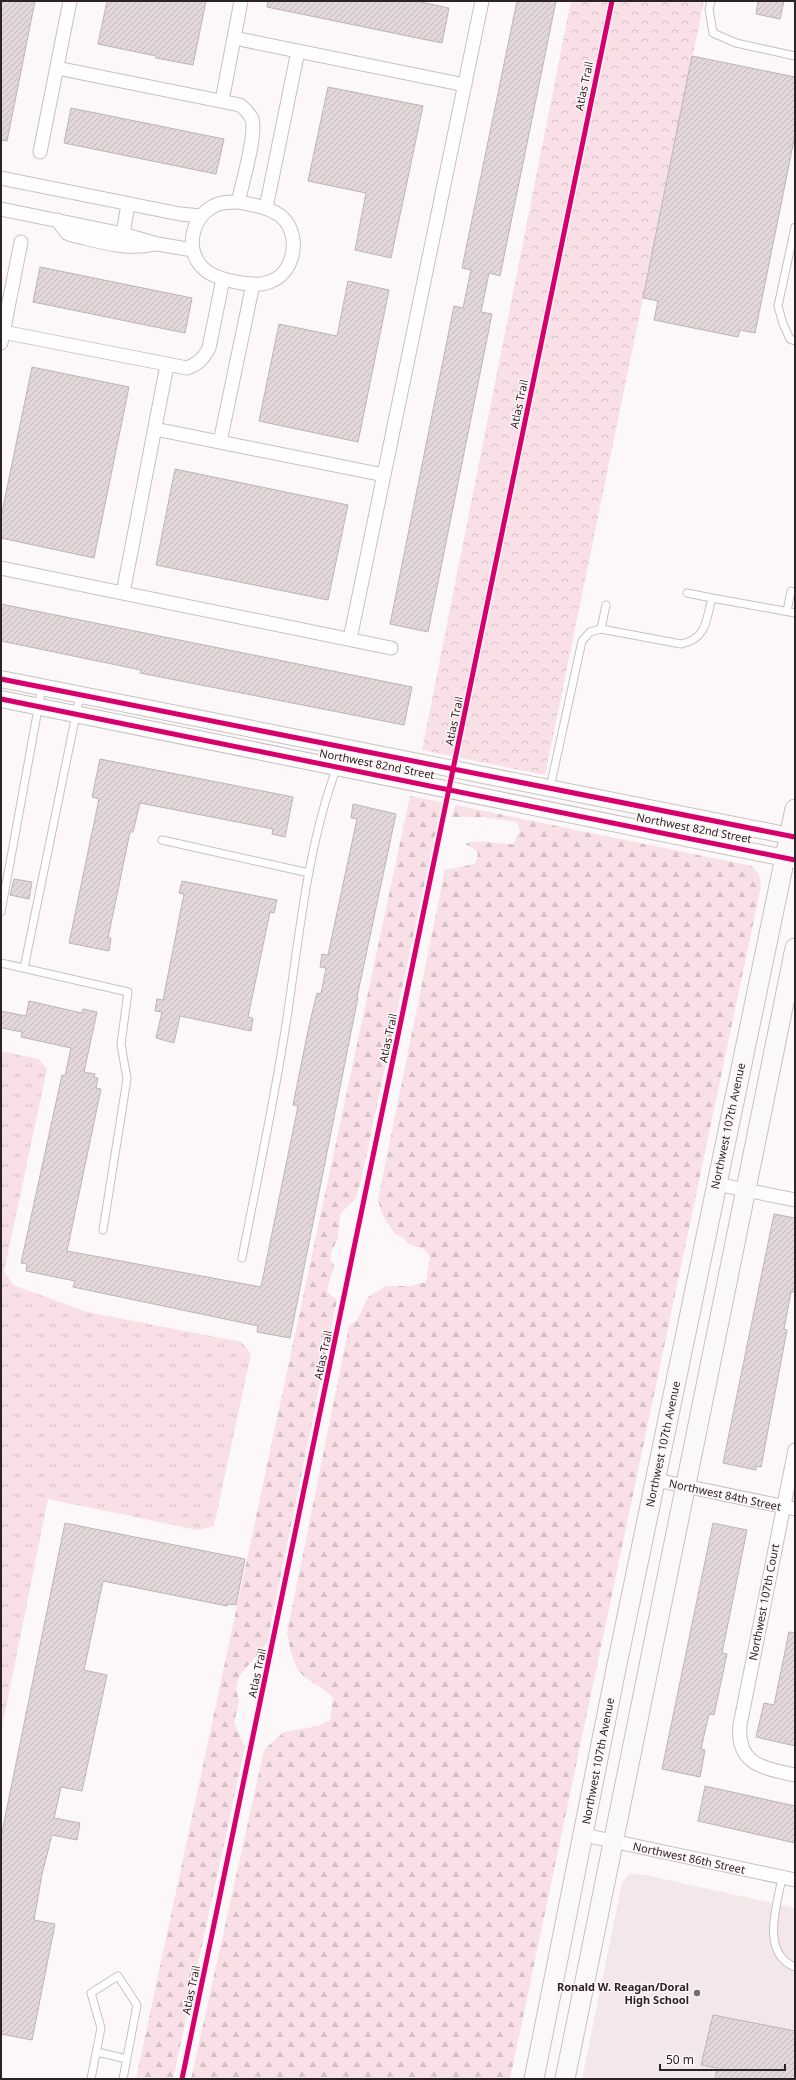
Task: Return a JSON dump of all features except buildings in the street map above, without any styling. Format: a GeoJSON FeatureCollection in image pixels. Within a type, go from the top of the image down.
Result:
{"type":"FeatureCollection","features":[{"type":"Feature","properties":{"kind":"main road","name":"Northwest 107th Avenue"},"geometry":{"type":"LineString","coordinates":[[534,2079],[716,1184],[790,858],[795,809]]}},
{"type":"Feature","properties":{"kind":"main road"},"geometry":{"type":"LineString","coordinates":[[565,2079],[795,948]]}},
{"type":"Feature","properties":{"kind":"street"},"geometry":{"type":"LineString","coordinates":[[40,152],[70,1]]}},
{"type":"Feature","properties":{"kind":"street"},"geometry":{"type":"LineString","coordinates":[[222,101],[241,1]]}},
{"type":"Feature","properties":{"kind":"street"},"geometry":{"type":"LineString","coordinates":[[350,639],[482,1]]}},
{"type":"Feature","properties":{"kind":"street"},"geometry":{"type":"LineString","coordinates":[[234,38],[465,85]]}},
{"type":"Feature","properties":{"kind":"street"},"geometry":{"type":"LineString","coordinates":[[266,208],[298,51]]}},
{"type":"Feature","properties":{"kind":"street"},"geometry":{"type":"LineString","coordinates":[[57,68],[240,105],[248,112],[252,120],[253,132],[238,202]]}},
{"type":"Feature","properties":{"kind":"street"},"geometry":{"type":"LineString","coordinates":[[1,178],[128,204],[201,216]]}},
{"type":"Feature","properties":{"kind":"street"},"geometry":{"type":"LineString","coordinates":[[238,202],[266,208],[283,218],[293,237],[294,248],[291,258],[280,275],[273,281],[263,284],[253,284],[223,279],[203,268],[197,260],[193,250],[193,233],[201,216],[211,208],[222,203],[238,202]]}},
{"type":"Feature","properties":{"kind":"street"},"geometry":{"type":"LineString","coordinates":[[123,234],[128,204]]}},
{"type":"Feature","properties":{"kind":"street"},"geometry":{"type":"LineString","coordinates":[[1,209],[123,234],[157,244],[193,250]]}},
{"type":"Feature","properties":{"kind":"street"},"geometry":{"type":"LineString","coordinates":[[57,220],[67,234],[71,235],[123,247],[135,248],[157,244]]}},
{"type":"Feature","properties":{"kind":"street"},"geometry":{"type":"LineString","coordinates":[[21,242],[2,338],[186,368],[196,365],[204,358],[209,348],[223,279]]}},
{"type":"Feature","properties":{"kind":"street"},"geometry":{"type":"LineString","coordinates":[[220,442],[253,284]]}},
{"type":"Feature","properties":{"kind":"street"},"geometry":{"type":"LineString","coordinates":[[122,593],[167,365]]}},
{"type":"Feature","properties":{"kind":"street"},"geometry":{"type":"LineString","coordinates":[[155,429],[384,475]]}},
{"type":"Feature","properties":{"kind":"street"},"geometry":{"type":"LineString","coordinates":[[1,568],[391,648]]}},
{"type":"Feature","properties":{"kind":"street","name":"Northwest 82nd Street"},"geometry":{"type":"LineString","coordinates":[[1,680],[792,837]]}},
{"type":"Feature","properties":{"kind":"street","name":"Northwest 82nd Street"},"geometry":{"type":"LineString","coordinates":[[1,699],[790,858]]}},
{"type":"Feature","properties":{"kind":"street"},"geometry":{"type":"LineString","coordinates":[[716,1184],[795,1200]]}},
{"type":"Feature","properties":{"kind":"street","name":"Northwest 107th Court"},"geometry":{"type":"LineString","coordinates":[[795,1450],[789,1508],[740,1725],[738,1740],[751,1762],[771,1770],[795,1775]]}},
{"type":"Feature","properties":{"kind":"street","name":"Northwest 84th Street"},"geometry":{"type":"LineString","coordinates":[[656,1480],[789,1508]]}},
{"type":"Feature","properties":{"kind":"street","name":"Northwest 86th Street"},"geometry":{"type":"LineString","coordinates":[[584,1836],[789,1879]]}},
{"type":"Feature","properties":{"kind":"lane"},"geometry":{"type":"LineString","coordinates":[[711,1],[710,10],[713,33],[736,43],[795,56]]}},
{"type":"Feature","properties":{"kind":"lane"},"geometry":{"type":"LineString","coordinates":[[795,227],[778,306],[782,324],[790,339],[795,340]]}},
{"type":"Feature","properties":{"kind":"lane"},"geometry":{"type":"LineString","coordinates":[[787,611],[791,591]]}},
{"type":"Feature","properties":{"kind":"lane"},"geometry":{"type":"LineString","coordinates":[[687,593],[795,613]]}},
{"type":"Feature","properties":{"kind":"lane"},"geometry":{"type":"LineString","coordinates":[[550,789],[582,640],[590,632],[601,629],[681,644],[692,642],[703,633],[712,598]]}},
{"type":"Feature","properties":{"kind":"lane"},"geometry":{"type":"LineString","coordinates":[[601,629],[606,605]]}},
{"type":"Feature","properties":{"kind":"lane"},"geometry":{"type":"LineString","coordinates":[[1,912],[42,687]]}},
{"type":"Feature","properties":{"kind":"lane"},"geometry":{"type":"LineString","coordinates":[[24,968],[80,695]]}},
{"type":"Feature","properties":{"kind":"lane"},"geometry":{"type":"LineString","coordinates":[[242,1258],[275,1096],[309,873],[328,792],[337,767]]}},
{"type":"Feature","properties":{"kind":"lane"},"geometry":{"type":"LineString","coordinates":[[162,840],[309,873]]}},
{"type":"Feature","properties":{"kind":"lane"},"geometry":{"type":"LineString","coordinates":[[1,963],[128,992],[121,1044],[127,1079],[103,1230]]}},
{"type":"Feature","properties":{"kind":"lane"},"geometry":{"type":"LineString","coordinates":[[789,1879],[772,1936],[778,1953],[788,1964],[795,1967]]}},
{"type":"Feature","properties":{"kind":"lane"},"geometry":{"type":"LineString","coordinates":[[91,2079],[101,2028],[91,1993],[118,1976],[137,2005],[123,2079]]}},
{"type":"Feature","properties":{"kind":"lane"},"geometry":{"type":"LineString","coordinates":[[96,2052],[127,2058]]}},
{"type":"Feature","properties":{"kind":"shaded area","name":"Ronald W. Reagan/Doral High School"},"geometry":{"type":"Polygon","coordinates":[[[629,1874],[645,1875],[795,1908],[795,2079],[582,2079],[622,1883],[629,1874]]]}},
{"type":"Feature","properties":{"kind":"green space"},"geometry":{"type":"Polygon","coordinates":[[[571,1],[704,1],[545,775],[422,750],[571,1]]]}},
{"type":"Feature","properties":{"kind":"green space"},"geometry":{"type":"Polygon","coordinates":[[[410,796],[442,802],[361,1180],[356,1198],[340,1214],[338,1238],[331,1252],[331,1261],[334,1264],[327,1292],[337,1300],[267,1643],[239,1676],[236,1690],[239,1701],[234,1723],[245,1747],[173,2079],[136,2079],[410,796]]]}},
{"type":"Feature","properties":{"kind":"green space"},"geometry":{"type":"Polygon","coordinates":[[[455,805],[752,866],[759,874],[761,886],[510,2079],[191,2079],[264,1750],[284,1732],[318,1726],[330,1720],[333,1698],[300,1672],[292,1656],[287,1633],[349,1326],[357,1320],[368,1297],[386,1286],[411,1286],[426,1282],[430,1257],[424,1249],[408,1244],[403,1237],[395,1234],[383,1216],[378,1200],[445,870],[475,864],[478,854],[475,849],[465,844],[470,842],[482,842],[513,844],[520,831],[517,822],[482,817],[452,817],[455,805]]]}},
{"type":"Feature","properties":{"kind":"green space"},"geometry":{"type":"Polygon","coordinates":[[[1,1051],[39,1059],[47,1069],[4,1271],[13,1285],[87,1312],[242,1342],[251,1354],[214,1526],[198,1530],[48,1499],[1,1732],[1,1051]]]}},
{"type":"Feature","properties":{"kind":"cycle path","name":"Atlas Trail"},"geometry":{"type":"LineString","coordinates":[[182,2079],[612,1]]}},
{"type":"Feature","properties":{"kind":"cycle path"},"geometry":{"type":"LineString","coordinates":[[1,679],[795,837]]}},
{"type":"Feature","properties":{"kind":"cycle path"},"geometry":{"type":"LineString","coordinates":[[1,699],[795,860]]}},
{"type":"Feature","properties":{"kind":"place","name":"Ronald W. Reagan/Doral High School"},"geometry":{"type":"Point","coordinates":[697,1993]}}]}
